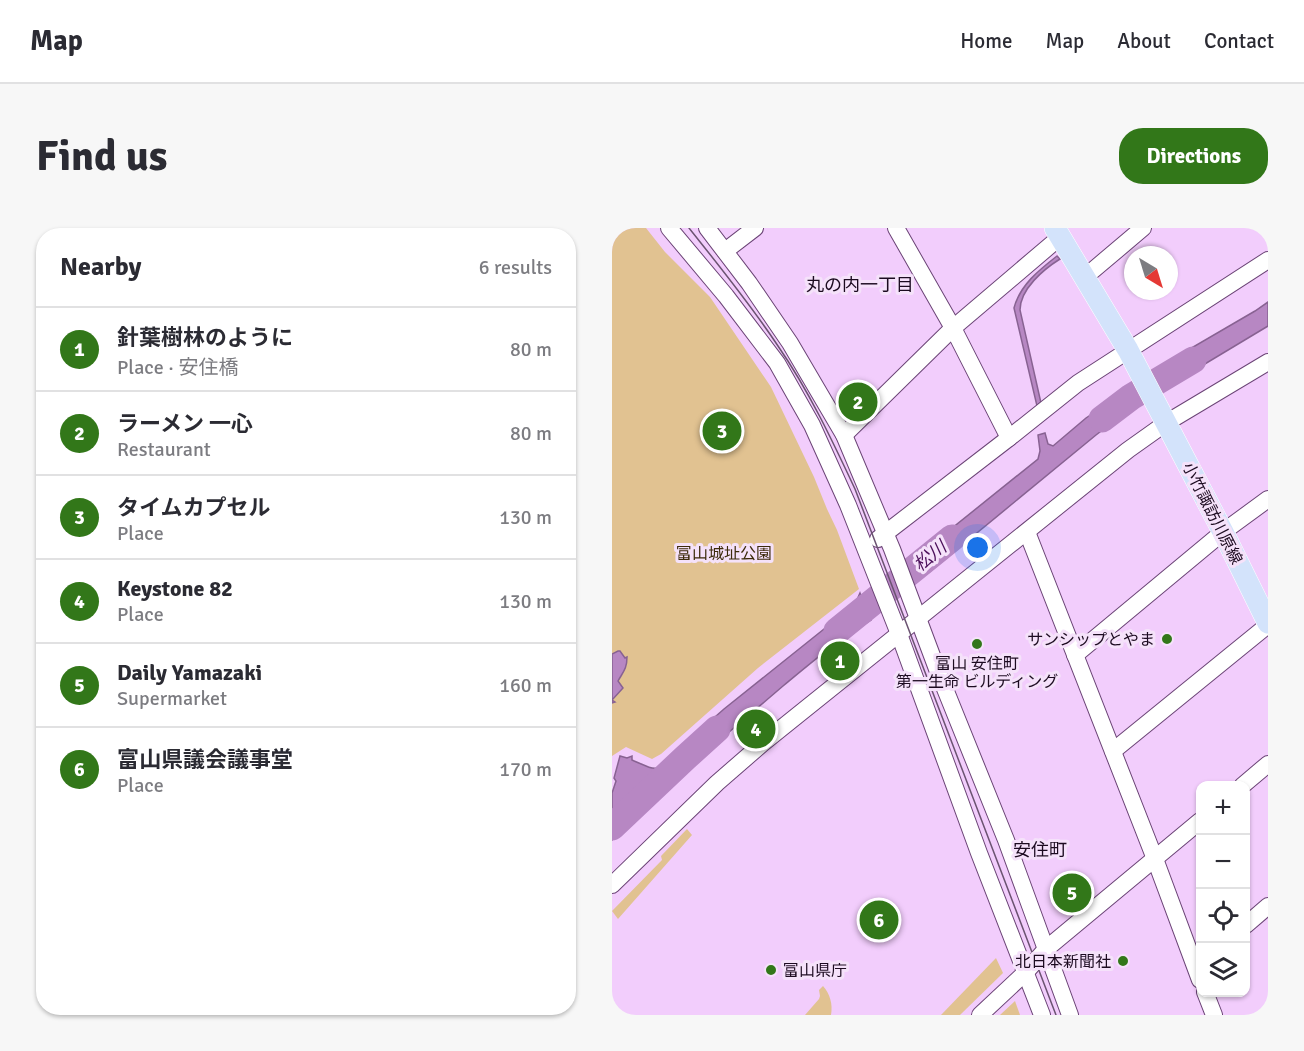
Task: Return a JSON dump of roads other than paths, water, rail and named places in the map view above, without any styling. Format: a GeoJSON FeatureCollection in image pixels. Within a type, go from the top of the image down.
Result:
{"type":"FeatureCollection","features":[{"type":"Feature","properties":{"kind":"main road"},"geometry":{"type":"LineString","coordinates":[[1058,232],[1130,354]]}},
{"type":"Feature","properties":{"kind":"main road","name":"小竹諏訪川原線"},"geometry":{"type":"LineString","coordinates":[[1130,354],[1268,624]]}},
{"type":"Feature","properties":{"kind":"street"},"geometry":{"type":"LineString","coordinates":[[669,228],[726,296],[777,363],[812,425],[848,505],[899,634],[979,853],[1042,1015]]}},
{"type":"Feature","properties":{"kind":"street"},"geometry":{"type":"LineString","coordinates":[[706,228],[790,343],[844,435],[911,596],[937,669],[1006,840],[1070,1015]]}},
{"type":"Feature","properties":{"kind":"street"},"geometry":{"type":"LineString","coordinates":[[725,251],[755,228]]}},
{"type":"Feature","properties":{"kind":"street"},"geometry":{"type":"LineString","coordinates":[[896,228],[953,328],[1009,438]]}},
{"type":"Feature","properties":{"kind":"street"},"geometry":{"type":"LineString","coordinates":[[1085,277],[1143,228]]}},
{"type":"Feature","properties":{"kind":"street"},"geometry":{"type":"LineString","coordinates":[[844,435],[953,328],[1058,232]]}},
{"type":"Feature","properties":{"kind":"street"},"geometry":{"type":"LineString","coordinates":[[868,555],[889,541],[1009,438],[1078,383],[1130,354],[1268,260]]}},
{"type":"Feature","properties":{"kind":"street"},"geometry":{"type":"LineString","coordinates":[[612,885],[763,743],[1128,450],[1161,414],[1268,362]]}},
{"type":"Feature","properties":{"kind":"street"},"geometry":{"type":"LineString","coordinates":[[1075,655],[1222,532],[1268,499]]}},
{"type":"Feature","properties":{"kind":"street"},"geometry":{"type":"LineString","coordinates":[[1027,532],[1196,962]]}},
{"type":"Feature","properties":{"kind":"street"},"geometry":{"type":"LineString","coordinates":[[1113,751],[1268,624]]}},
{"type":"Feature","properties":{"kind":"street"},"geometry":{"type":"LineString","coordinates":[[1248,781],[1268,764]]}},
{"type":"Feature","properties":{"kind":"street"},"geometry":{"type":"LineString","coordinates":[[980,1015],[1046,950],[1196,824]]}},
{"type":"Feature","properties":{"kind":"street"},"geometry":{"type":"LineString","coordinates":[[1250,921],[1268,906]]}},
{"type":"Feature","properties":{"kind":"street"},"geometry":{"type":"LineString","coordinates":[[1207,997],[1214,1015]]}},
{"type":"Feature","properties":{"kind":"water"},"geometry":{"type":"Polygon","coordinates":[[[1057,256],[1060,259],[1034,280],[1021,302],[1020,310],[1041,403],[1037,406],[1014,308],[1025,285],[1057,256]]]}},
{"type":"Feature","properties":{"kind":"water"},"geometry":{"type":"Polygon","coordinates":[[[1268,302],[1268,326],[1170,385],[1158,372],[1182,356],[1181,354],[1268,302]]]}},
{"type":"Feature","properties":{"kind":"water","name":"松川"},"geometry":{"type":"Polygon","coordinates":[[[1128,390],[1133,407],[927,574],[921,553],[1038,459],[1040,451],[1038,435],[1045,433],[1048,444],[1053,446],[1086,418],[1128,390]]]}},
{"type":"Feature","properties":{"kind":"water"},"geometry":{"type":"Polygon","coordinates":[[[860,593],[871,620],[815,660],[696,761],[682,746],[724,709],[849,609],[856,602],[860,593]]]}},
{"type":"Feature","properties":{"kind":"water"},"geometry":{"type":"Polygon","coordinates":[[[620,651],[625,658],[627,657],[618,681],[623,688],[612,700],[612,654],[620,651]]]}},
{"type":"Feature","properties":{"kind":"water"},"geometry":{"type":"Polygon","coordinates":[[[675,754],[689,768],[612,840],[612,793],[620,756],[627,758],[632,756],[632,760],[655,768],[664,765],[675,754]]]}},
{"type":"Feature","properties":{"kind":"waterway","name":"松川"},"geometry":{"type":"LineString","coordinates":[[1102,419],[1131,397],[1193,360]]}},
{"type":"Feature","properties":{"kind":"waterway","name":"松川"},"geometry":{"type":"LineString","coordinates":[[837,631],[952,538]]}},
{"type":"Feature","properties":{"kind":"waterway","name":"松川"},"geometry":{"type":"LineString","coordinates":[[612,827],[717,729]]}},
{"type":"Feature","properties":{"kind":"tram line"},"geometry":{"type":"LineString","coordinates":[[689,228],[768,331],[800,380],[855,489],[1056,1015]]}},
{"type":"Feature","properties":{"kind":"place","name":"ラーメン 一心"},"geometry":{"type":"Point","coordinates":[858,402]}},
{"type":"Feature","properties":{"kind":"place","name":"タイムカプセル"},"geometry":{"type":"Point","coordinates":[722,431]}},
{"type":"Feature","properties":{"kind":"place","name":"サンシップとやま"},"geometry":{"type":"Point","coordinates":[1167,639]}},
{"type":"Feature","properties":{"kind":"place","name":"富山 安住町 第一生命 ビルディング"},"geometry":{"type":"Point","coordinates":[977,644]}},
{"type":"Feature","properties":{"kind":"place","name":"針葉樹林のように"},"geometry":{"type":"Point","coordinates":[840,661]}},
{"type":"Feature","properties":{"kind":"place","name":"Keystone 82"},"geometry":{"type":"Point","coordinates":[756,729]}},
{"type":"Feature","properties":{"kind":"place","name":"Daily Yamazaki"},"geometry":{"type":"Point","coordinates":[1072,893]}},
{"type":"Feature","properties":{"kind":"place","name":"富山県議会議事堂"},"geometry":{"type":"Point","coordinates":[879,920]}},
{"type":"Feature","properties":{"kind":"place","name":"北日本新聞社"},"geometry":{"type":"Point","coordinates":[1123,961]}},
{"type":"Feature","properties":{"kind":"place","name":"富山県庁"},"geometry":{"type":"Point","coordinates":[771,970]}},
{"type":"Feature","properties":{"kind":"district","name":"丸の内一丁目"},"geometry":{"type":"Point","coordinates":[860,285]}},
{"type":"Feature","properties":{"kind":"district","name":"安住町"},"geometry":{"type":"Point","coordinates":[1040,850]}},
{"type":"Feature","properties":{"kind":"park label","name":"富山城址公園"},"geometry":{"type":"Point","coordinates":[724,553]}}]}
